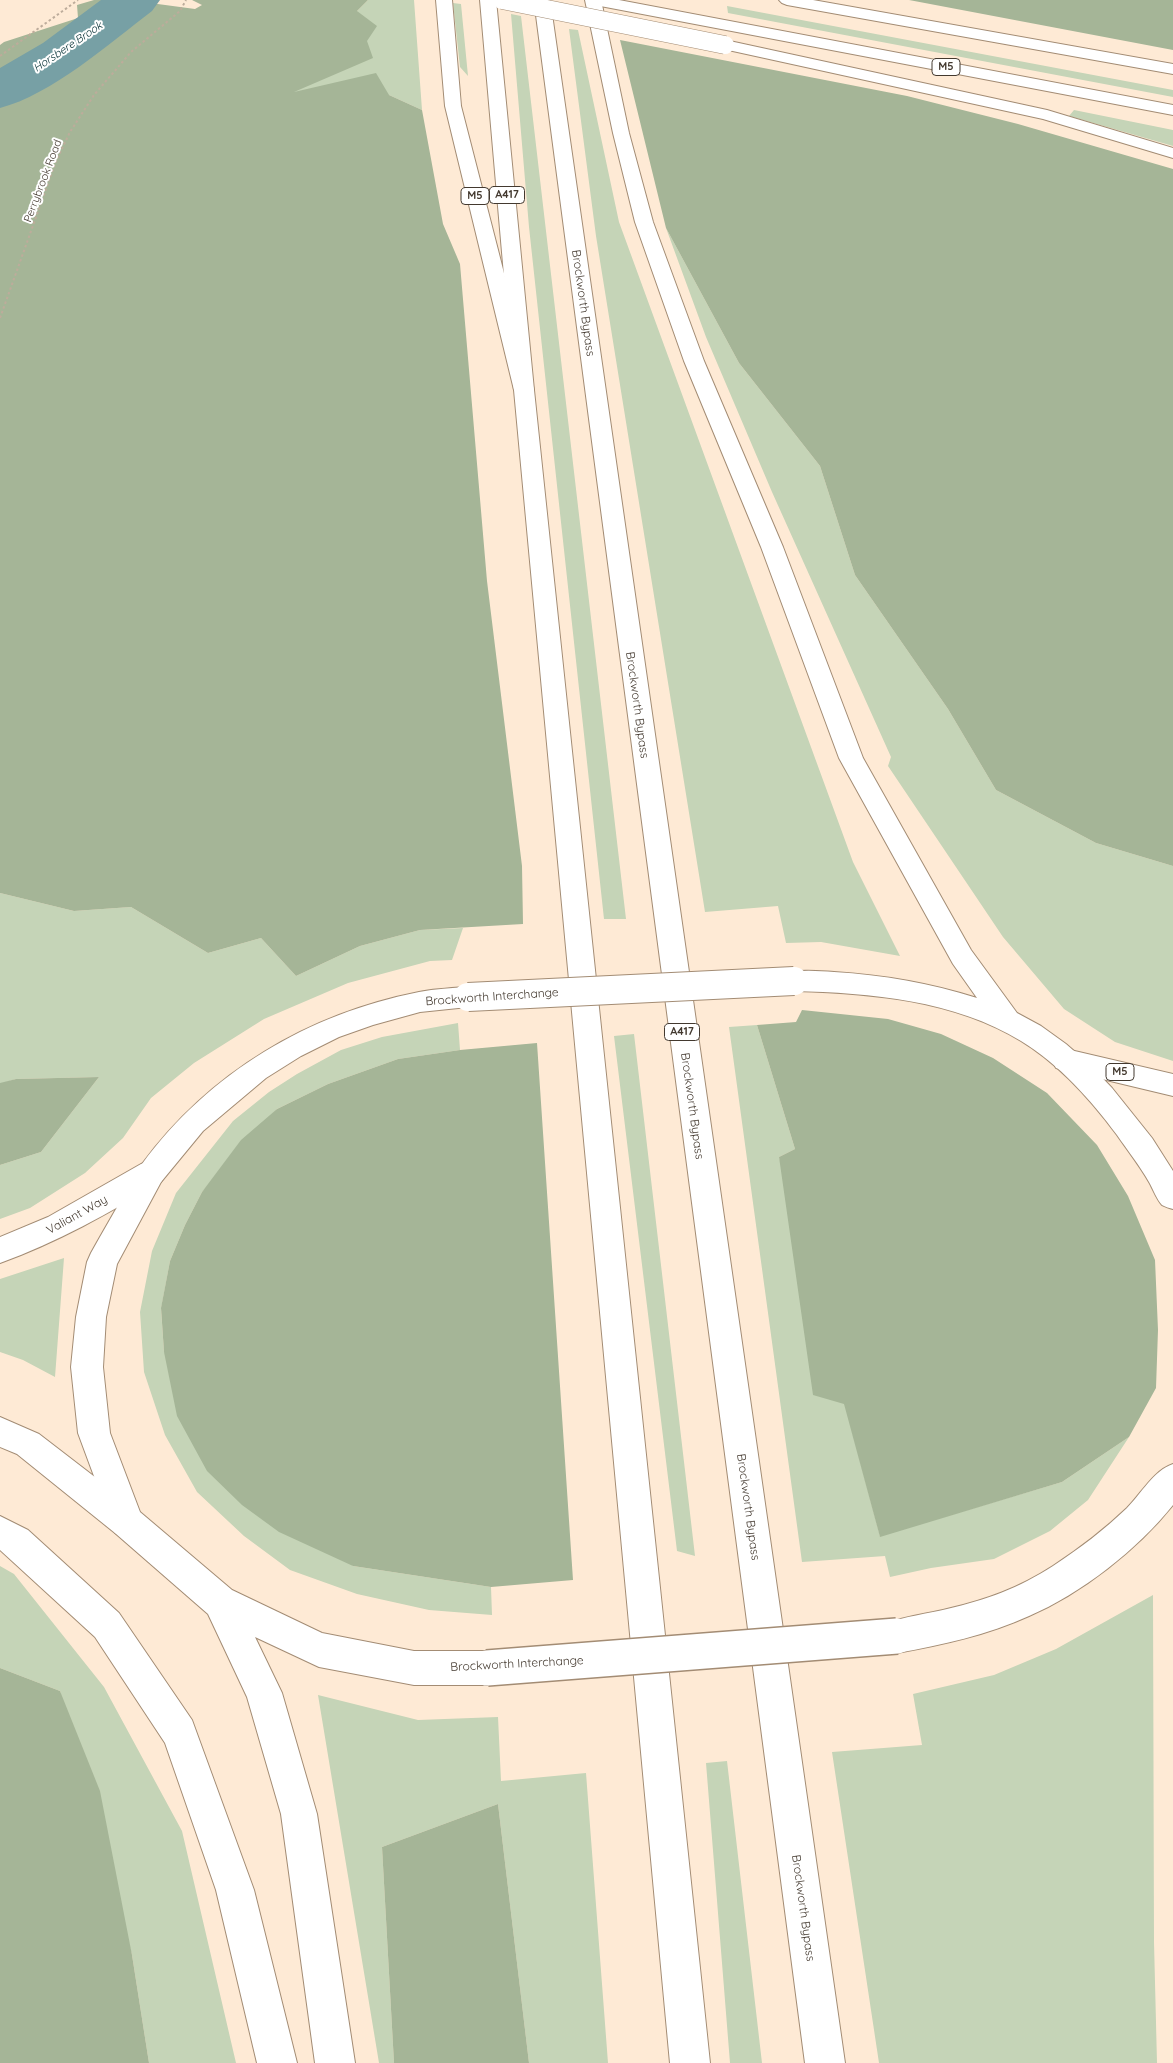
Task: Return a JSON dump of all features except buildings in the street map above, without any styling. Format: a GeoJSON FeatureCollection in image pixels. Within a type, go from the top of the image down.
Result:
{"type":"FeatureCollection","features":[{"type":"Feature","properties":{"kind":"main road","name":"M5"},"geometry":{"type":"LineString","coordinates":[[444,0],[453,106],[524,390]]}},
{"type":"Feature","properties":{"kind":"main road","name":"A417"},"geometry":{"type":"LineString","coordinates":[[488,0],[524,390],[690,2063]]}},
{"type":"Feature","properties":{"kind":"main road","name":"M5"},"geometry":{"type":"LineString","coordinates":[[502,0],[725,45],[1047,115],[1173,153]]}},
{"type":"Feature","properties":{"kind":"main road","name":"Brockworth Bypass"},"geometry":{"type":"LineString","coordinates":[[542,0],[825,2063]]}},
{"type":"Feature","properties":{"kind":"main road","name":"M5"},"geometry":{"type":"LineString","coordinates":[[594,0],[1173,110]]}},
{"type":"Feature","properties":{"kind":"main road"},"geometry":{"type":"LineString","coordinates":[[594,0],[621,133],[644,222],[694,361],[772,547],[851,758],[909,866],[962,956],[1007,1020]]}},
{"type":"Feature","properties":{"kind":"main road"},"geometry":{"type":"LineString","coordinates":[[787,0],[1173,70]]}},
{"type":"Feature","properties":{"kind":"main road","name":"Brockworth Interchange"},"geometry":{"type":"LineString","coordinates":[[1173,1197],[1124,1119],[1066,1060],[1046,1044],[1007,1020],[928,994],[882,986],[831,981],[794,981],[468,997],[420,1002],[370,1014],[328,1029],[291,1048],[256,1070],[193,1123],[151,1173],[102,1262],[90,1317],[87,1367],[94,1433],[127,1522],[220,1602],[319,1650],[414,1668],[487,1668],[897,1636],[955,1626],[1020,1603],[1078,1569],[1122,1535],[1157,1501],[1173,1479]]}},
{"type":"Feature","properties":{"kind":"main road","name":"M5"},"geometry":{"type":"LineString","coordinates":[[1066,1060],[1173,1085]]}},
{"type":"Feature","properties":{"kind":"main road","name":"Valiant Way"},"geometry":{"type":"LineString","coordinates":[[0,1250],[30,1241],[89,1210],[151,1173]]}},
{"type":"Feature","properties":{"kind":"main road"},"geometry":{"type":"LineString","coordinates":[[0,1432],[28,1444],[127,1522]]}},
{"type":"Feature","properties":{"kind":"main road"},"geometry":{"type":"LineString","coordinates":[[0,1532],[16,1541],[107,1625],[179,1732],[235,1890],[277,2063]]}},
{"type":"Feature","properties":{"kind":"main road"},"geometry":{"type":"LineString","coordinates":[[220,1602],[264,1693],[299,1814],[335,2063]]}},
{"type":"Feature","properties":{"kind":"path"},"geometry":{"type":"LineString","coordinates":[[0,56],[78,0]]}},
{"type":"Feature","properties":{"kind":"path","name":"Perrybrook Road"},"geometry":{"type":"LineString","coordinates":[[0,318],[56,161],[70,132],[94,95],[131,52],[180,11],[186,0]]}},
{"type":"Feature","properties":{"kind":"green space"},"geometry":{"type":"Polygon","coordinates":[[[94,0],[128,0],[195,9],[202,5],[192,0],[368,0],[357,11],[377,26],[367,41],[373,58],[294,92],[376,73],[389,95],[422,110],[443,224],[460,264],[487,581],[522,866],[523,924],[420,930],[360,946],[296,976],[261,938],[208,953],[131,907],[74,911],[0,893],[0,45],[4,42],[78,18],[77,5],[94,0]]]}},
{"type":"Feature","properties":{"kind":"green space"},"geometry":{"type":"Polygon","coordinates":[[[368,0],[414,0],[422,110],[389,95],[290,93],[367,41],[357,11],[368,0]]]}},
{"type":"Feature","properties":{"kind":"green space"},"geometry":{"type":"Polygon","coordinates":[[[909,0],[1173,0],[1173,50],[909,0]]]}},
{"type":"Feature","properties":{"kind":"green space"},"geometry":{"type":"Polygon","coordinates":[[[453,3],[461,4],[468,76],[460,67],[453,3]]]}},
{"type":"Feature","properties":{"kind":"green space"},"geometry":{"type":"Polygon","coordinates":[[[727,6],[1173,90],[1173,97],[728,13],[727,6]]]}},
{"type":"Feature","properties":{"kind":"green space"},"geometry":{"type":"Polygon","coordinates":[[[511,14],[521,16],[626,919],[604,919],[529,227],[511,14]]]}},
{"type":"Feature","properties":{"kind":"green space"},"geometry":{"type":"Polygon","coordinates":[[[569,29],[578,30],[619,222],[853,862],[900,956],[821,942],[786,943],[778,906],[705,912],[596,236],[569,29]]]}},
{"type":"Feature","properties":{"kind":"green space"},"geometry":{"type":"Polygon","coordinates":[[[620,40],[907,96],[1018,124],[1173,169],[1173,866],[1096,843],[996,790],[948,709],[855,575],[820,466],[739,363],[666,228],[620,40]]]}},
{"type":"Feature","properties":{"kind":"green space"},"geometry":{"type":"Polygon","coordinates":[[[1074,110],[1173,130],[1173,146],[1069,116],[1074,110]]]}},
{"type":"Feature","properties":{"kind":"green space"},"geometry":{"type":"Polygon","coordinates":[[[666,228],[739,363],[820,466],[855,575],[948,709],[996,790],[1096,843],[1173,866],[1173,1061],[1115,1042],[1064,1009],[1003,937],[888,766],[891,757],[772,492],[706,337],[666,228]]]}},
{"type":"Feature","properties":{"kind":"green space"},"geometry":{"type":"Polygon","coordinates":[[[0,893],[74,911],[131,907],[208,953],[261,938],[296,976],[360,946],[420,930],[463,928],[452,960],[430,961],[348,983],[264,1019],[194,1063],[151,1098],[123,1138],[85,1173],[30,1208],[0,1219],[0,1165],[41,1152],[99,1077],[16,1079],[0,1084],[0,893]]]}},
{"type":"Feature","properties":{"kind":"green space"},"geometry":{"type":"Polygon","coordinates":[[[802,1010],[888,1019],[941,1034],[993,1058],[1047,1093],[1097,1145],[1128,1196],[1155,1260],[1158,1330],[1156,1388],[1129,1437],[1062,1482],[880,1537],[844,1404],[813,1395],[779,1157],[795,1149],[757,1025],[796,1022],[802,1010]]]}},
{"type":"Feature","properties":{"kind":"green space"},"geometry":{"type":"Polygon","coordinates":[[[458,1023],[460,1050],[398,1059],[328,1084],[277,1109],[202,1192],[185,1225],[170,1261],[161,1309],[164,1352],[353,1566],[491,1587],[492,1615],[429,1610],[357,1594],[290,1570],[244,1536],[197,1492],[165,1435],[144,1372],[140,1312],[152,1251],[176,1193],[233,1121],[269,1092],[341,1050],[382,1037],[458,1023]]]}},
{"type":"Feature","properties":{"kind":"green space"},"geometry":{"type":"Polygon","coordinates":[[[757,1025],[795,1149],[779,1157],[880,1536],[1062,1482],[1129,1437],[1088,1500],[1050,1531],[994,1559],[931,1568],[890,1577],[885,1556],[802,1562],[729,1027],[757,1025]]]}},
{"type":"Feature","properties":{"kind":"green space"},"geometry":{"type":"Polygon","coordinates":[[[634,1034],[695,1556],[677,1551],[614,1036],[634,1034]]]}},
{"type":"Feature","properties":{"kind":"green space"},"geometry":{"type":"Polygon","coordinates":[[[537,1043],[573,1580],[491,1587],[353,1566],[279,1532],[242,1505],[207,1471],[177,1416],[164,1352],[161,1308],[170,1261],[185,1225],[202,1192],[241,1140],[277,1109],[328,1084],[398,1059],[460,1050],[537,1043]]]}},
{"type":"Feature","properties":{"kind":"green space"},"geometry":{"type":"Polygon","coordinates":[[[99,1077],[41,1152],[0,1165],[0,1083],[16,1079],[99,1077]]]}},
{"type":"Feature","properties":{"kind":"green space"},"geometry":{"type":"Polygon","coordinates":[[[64,1258],[55,1377],[23,1360],[0,1352],[0,1279],[64,1258]]]}},
{"type":"Feature","properties":{"kind":"green space"},"geometry":{"type":"Polygon","coordinates":[[[0,1566],[14,1574],[104,1687],[182,1831],[236,2063],[149,2063],[132,1955],[60,1691],[0,1668],[0,1566]]]}},
{"type":"Feature","properties":{"kind":"green space"},"geometry":{"type":"Polygon","coordinates":[[[1153,1595],[1154,1942],[1157,2063],[879,2063],[832,1752],[922,1745],[913,1694],[994,1675],[1056,1649],[1153,1595]]]}},
{"type":"Feature","properties":{"kind":"green space"},"geometry":{"type":"Polygon","coordinates":[[[0,1668],[60,1691],[100,1791],[132,1955],[149,2063],[0,2063],[0,1668]]]}},
{"type":"Feature","properties":{"kind":"green space"},"geometry":{"type":"Polygon","coordinates":[[[318,1695],[418,1720],[498,1717],[501,1781],[586,1773],[608,2063],[529,2063],[498,1804],[382,1847],[394,2063],[379,2063],[318,1695]]]}},
{"type":"Feature","properties":{"kind":"green space"},"geometry":{"type":"Polygon","coordinates":[[[727,1761],[762,2063],[730,2063],[706,1763],[727,1761]]]}},
{"type":"Feature","properties":{"kind":"green space"},"geometry":{"type":"Polygon","coordinates":[[[498,1804],[529,2063],[394,2063],[382,1847],[498,1804]]]}},
{"type":"Feature","properties":{"kind":"waterway","name":"Horsbere Brook"},"geometry":{"type":"LineString","coordinates":[[0,91],[62,54],[134,0]]}}]}
